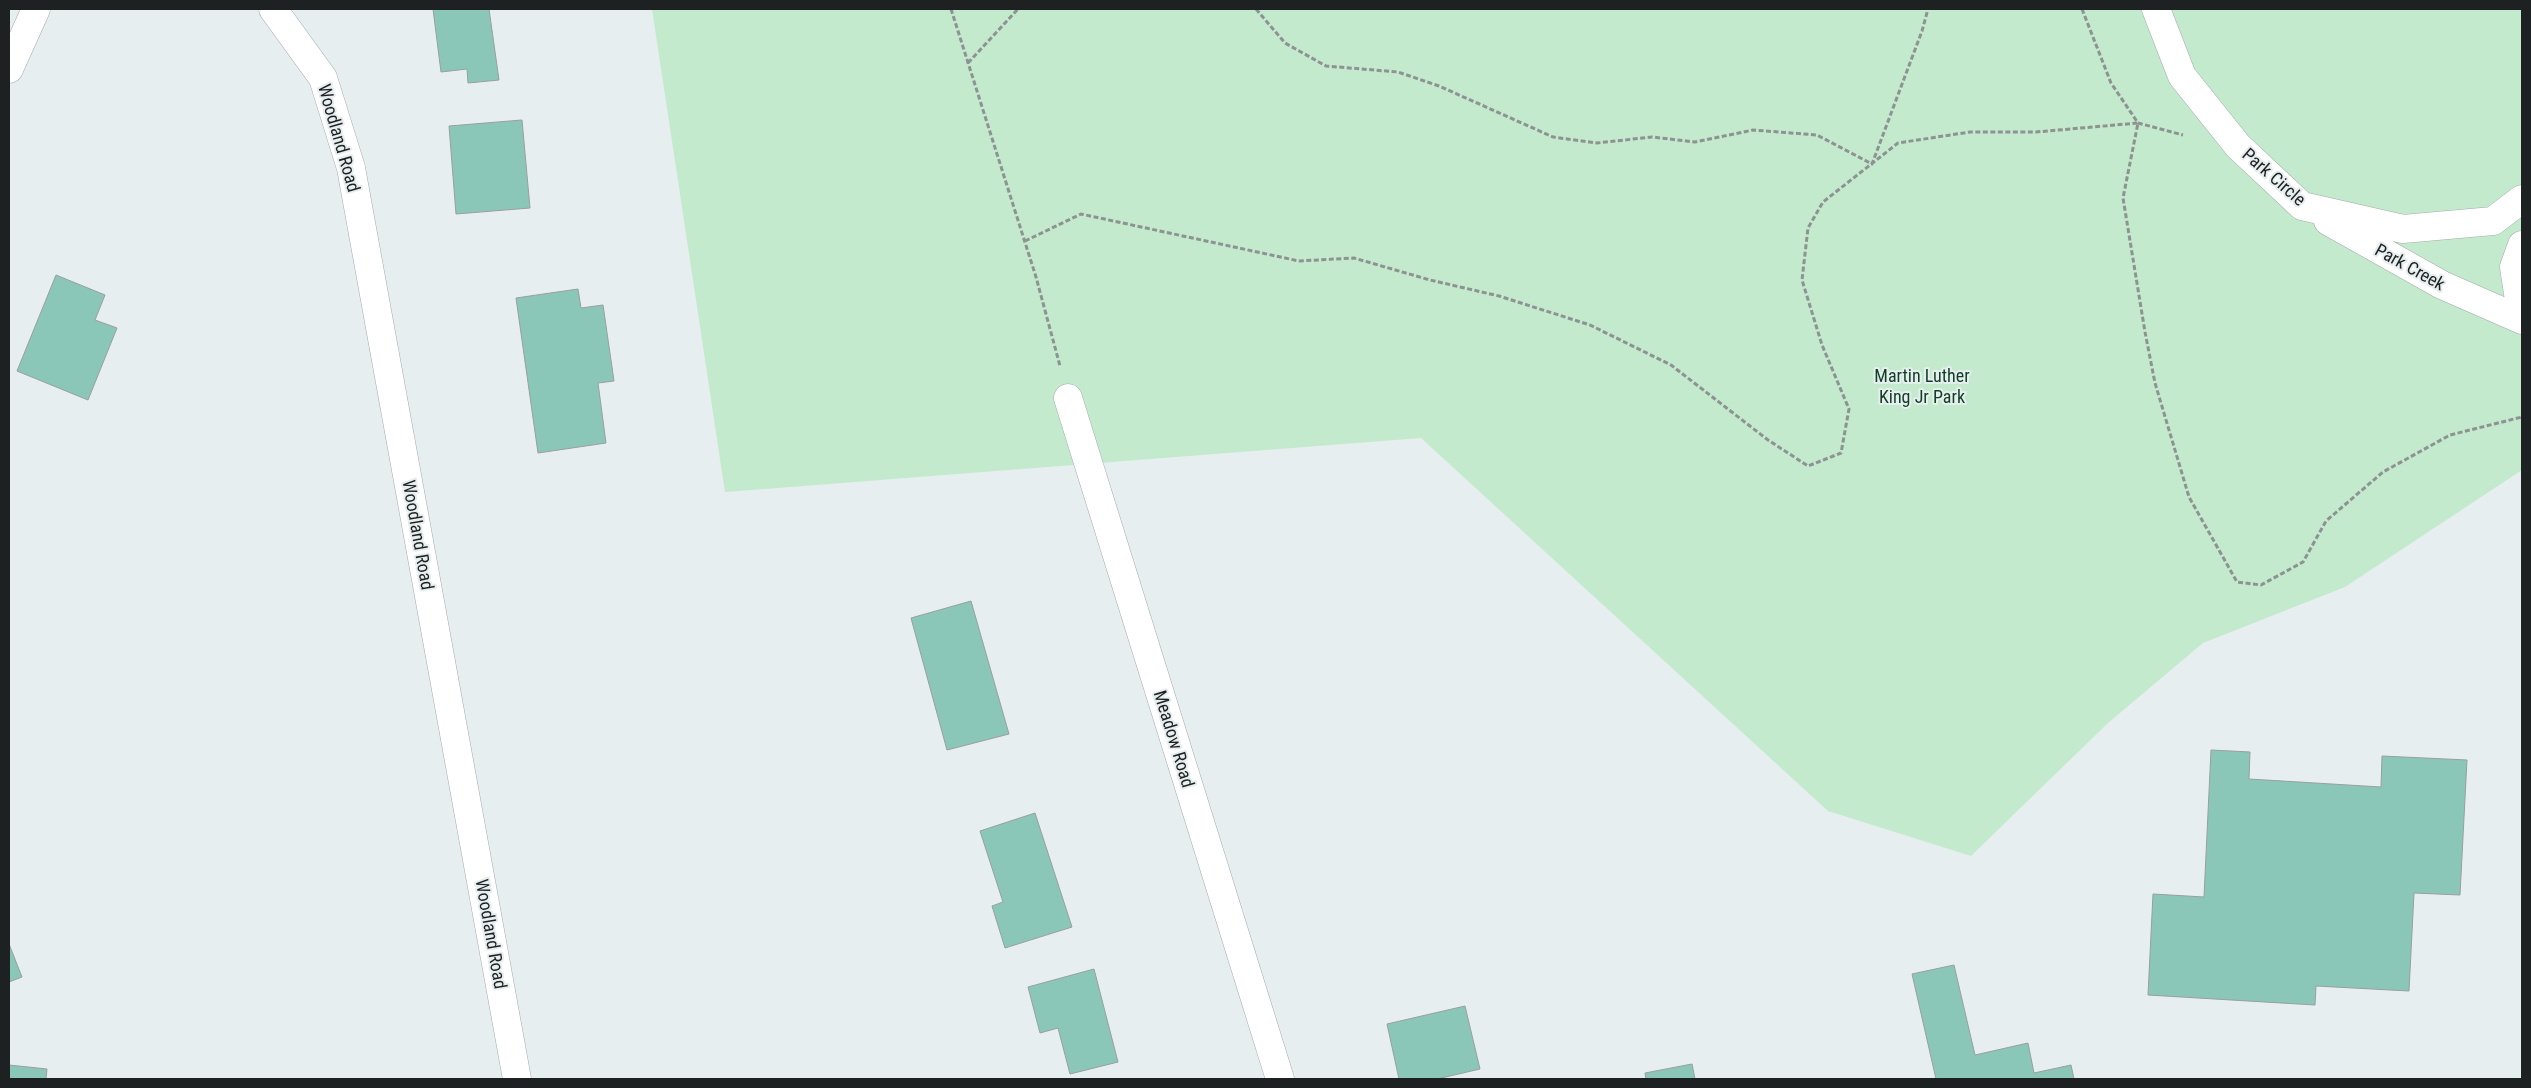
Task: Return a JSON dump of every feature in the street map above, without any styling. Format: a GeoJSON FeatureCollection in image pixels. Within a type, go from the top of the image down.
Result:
{"type":"FeatureCollection","features":[{"type":"Feature","properties":{"kind":"street"},"geometry":{"type":"LineString","coordinates":[[9,69],[36,9]]}},
{"type":"Feature","properties":{"kind":"street","name":"Woodland Road"},"geometry":{"type":"LineString","coordinates":[[273,9],[323,78],[351,168],[517,1079]]}},
{"type":"Feature","properties":{"kind":"street","name":"Park Circle"},"geometry":{"type":"LineString","coordinates":[[2156,9],[2182,76],[2238,146],[2302,206],[2403,230],[2493,221],[2522,199]]}},
{"type":"Feature","properties":{"kind":"street","name":"Park Creek"},"geometry":{"type":"LineString","coordinates":[[2302,206],[2442,285],[2522,320]]}},
{"type":"Feature","properties":{"kind":"street","name":"Park Creek"},"geometry":{"type":"LineString","coordinates":[[2522,245],[2514,267],[2522,320]]}},
{"type":"Feature","properties":{"kind":"street","name":"Meadow Road"},"geometry":{"type":"LineString","coordinates":[[1068,398],[1280,1079]]}},
{"type":"Feature","properties":{"kind":"path"},"geometry":{"type":"LineString","coordinates":[[951,9],[1025,241],[1068,398]]}},
{"type":"Feature","properties":{"kind":"path"},"geometry":{"type":"LineString","coordinates":[[968,63],[1018,9]]}},
{"type":"Feature","properties":{"kind":"path"},"geometry":{"type":"LineString","coordinates":[[1256,9],[1285,43],[1326,66],[1398,72],[1439,86],[1553,137],[1597,143],[1652,138],[1695,142],[1754,130],[1817,135],[1872,164]]}},
{"type":"Feature","properties":{"kind":"path"},"geometry":{"type":"LineString","coordinates":[[1872,164],[1922,31],[1928,9]]}},
{"type":"Feature","properties":{"kind":"path"},"geometry":{"type":"LineString","coordinates":[[2082,9],[2111,83],[2138,122],[2123,198],[2153,374],[2189,497],[2237,582],[2261,585],[2303,562],[2326,521],[2382,472],[2450,435],[2522,417]]}},
{"type":"Feature","properties":{"kind":"path"},"geometry":{"type":"LineString","coordinates":[[1025,241],[1081,214],[1299,261],[1354,258],[1430,280],[1499,296],[1590,325],[1671,365],[1768,440],[1808,466],[1841,453],[1849,409],[1822,345],[1802,280],[1808,228],[1823,202],[1898,143],[1970,132],[2036,132],[2138,122],[2185,135]]}},
{"type":"Feature","properties":{"kind":"green space","name":"Martin Luther King Jr Park"},"geometry":{"type":"Polygon","coordinates":[[[652,9],[2522,9],[2522,470],[2345,587],[2203,643],[2108,723],[1971,856],[1828,811],[1421,438],[725,492],[652,9]]]}},
{"type":"Feature","properties":{"kind":"building"},"geometry":{"type":"Polygon","coordinates":[[[433,9],[489,9],[499,80],[468,83],[467,69],[441,72],[433,9]]]}},
{"type":"Feature","properties":{"kind":"building"},"geometry":{"type":"Polygon","coordinates":[[[522,120],[530,208],[456,214],[449,126],[522,120]]]}},
{"type":"Feature","properties":{"kind":"building"},"geometry":{"type":"Polygon","coordinates":[[[56,275],[105,295],[95,320],[117,328],[88,400],[17,371],[56,275]]]}},
{"type":"Feature","properties":{"kind":"building"},"geometry":{"type":"Polygon","coordinates":[[[578,289],[581,308],[603,305],[614,381],[598,383],[606,443],[538,453],[516,298],[578,289]]]}},
{"type":"Feature","properties":{"kind":"building"},"geometry":{"type":"Polygon","coordinates":[[[971,601],[1009,734],[947,750],[911,618],[971,601]]]}},
{"type":"Feature","properties":{"kind":"building"},"geometry":{"type":"Polygon","coordinates":[[[2211,750],[2250,752],[2249,779],[2381,787],[2382,756],[2467,760],[2460,895],[2414,893],[2409,991],[2316,986],[2315,1005],[2148,995],[2153,894],[2204,897],[2211,750]]]}},
{"type":"Feature","properties":{"kind":"building"},"geometry":{"type":"Polygon","coordinates":[[[1035,813],[1072,927],[1005,948],[992,906],[1003,902],[980,831],[1035,813]]]}},
{"type":"Feature","properties":{"kind":"building"},"geometry":{"type":"Polygon","coordinates":[[[9,944],[22,977],[9,982],[9,944]]]}},
{"type":"Feature","properties":{"kind":"building"},"geometry":{"type":"Polygon","coordinates":[[[1954,965],[1975,1055],[2028,1043],[2034,1073],[2071,1065],[2074,1079],[1936,1079],[1912,974],[1954,965]]]}},
{"type":"Feature","properties":{"kind":"building"},"geometry":{"type":"Polygon","coordinates":[[[1094,969],[1118,1062],[1070,1074],[1058,1028],[1040,1033],[1028,987],[1094,969]]]}},
{"type":"Feature","properties":{"kind":"building"},"geometry":{"type":"Polygon","coordinates":[[[1465,1006],[1480,1069],[1437,1079],[1399,1079],[1387,1024],[1465,1006]]]}},
{"type":"Feature","properties":{"kind":"building"},"geometry":{"type":"Polygon","coordinates":[[[1692,1064],[1695,1079],[1646,1079],[1645,1073],[1692,1064]]]}},
{"type":"Feature","properties":{"kind":"building"},"geometry":{"type":"Polygon","coordinates":[[[9,1065],[47,1069],[46,1079],[9,1079],[9,1065]]]}}]}
